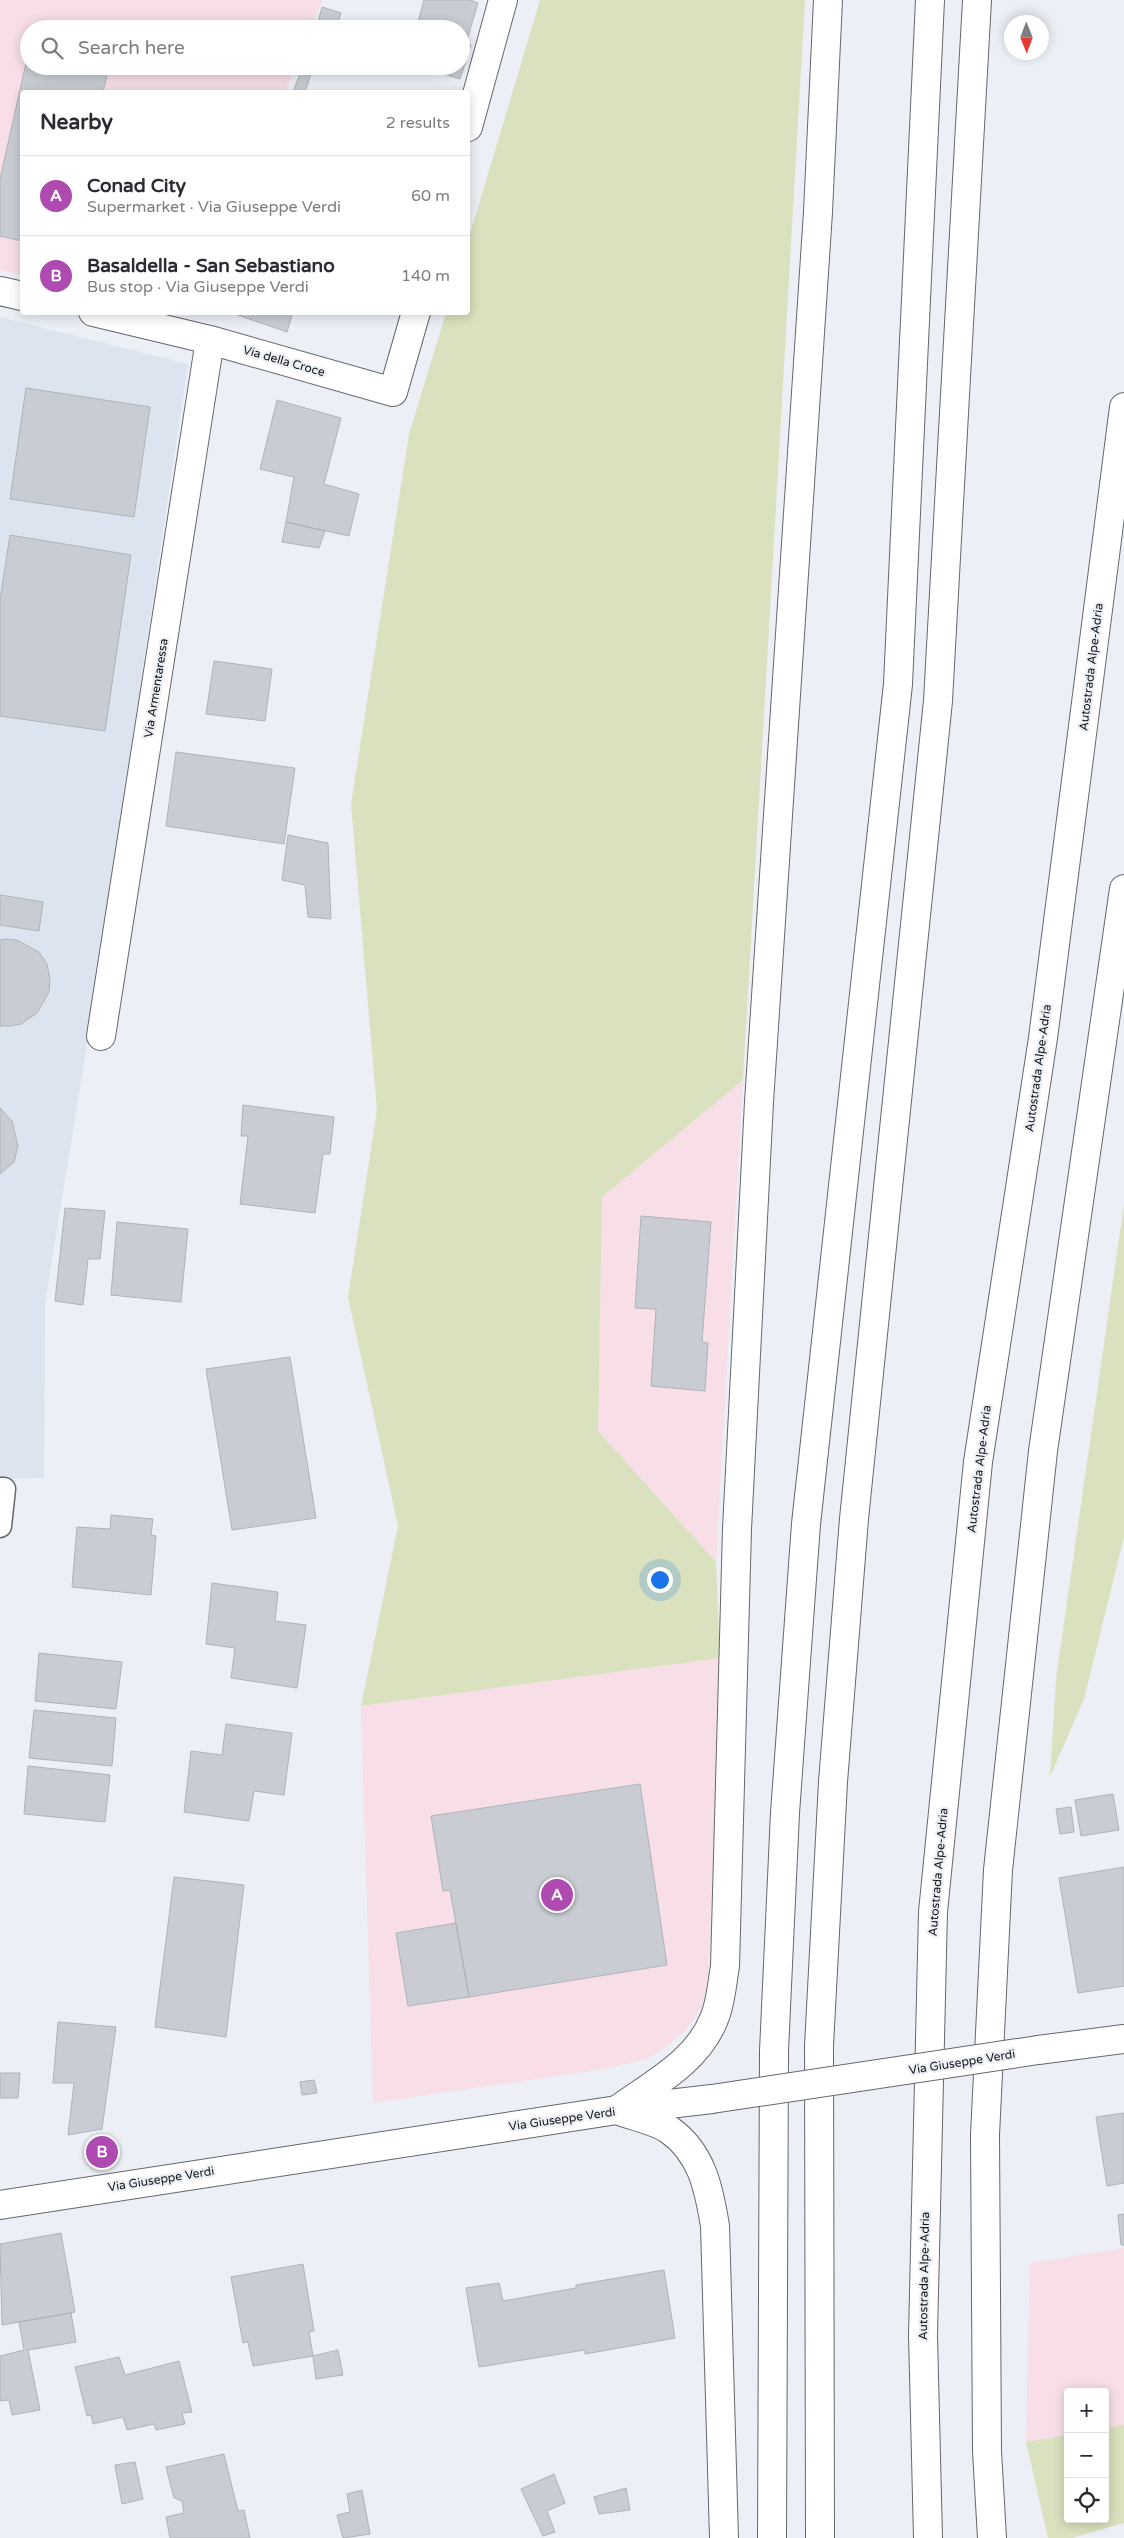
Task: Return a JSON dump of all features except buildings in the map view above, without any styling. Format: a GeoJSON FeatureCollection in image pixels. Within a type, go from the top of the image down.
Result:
{"type":"FeatureCollection","features":[{"type":"Feature","properties":{"kind":"main road"},"geometry":{"type":"LineString","coordinates":[[470,120],[503,0]]}},
{"type":"Feature","properties":{"kind":"main road"},"geometry":{"type":"LineString","coordinates":[[617,2110],[686,2060],[702,2043],[715,2018],[725,1966],[737,1529],[758,1112],[818,222],[828,0]]}},
{"type":"Feature","properties":{"kind":"main road"},"geometry":{"type":"LineString","coordinates":[[772,2538],[774,2051],[785,1813],[806,1524],[898,684],[930,0]]}},
{"type":"Feature","properties":{"kind":"main road"},"geometry":{"type":"LineString","coordinates":[[820,2538],[819,2046],[831,1812],[854,1519],[938,701],[977,0]]}},
{"type":"Feature","properties":{"kind":"main road"},"geometry":{"type":"LineString","coordinates":[[0,291],[20,296]]}},
{"type":"Feature","properties":{"kind":"main road","name":"Via della Croce"},"geometry":{"type":"LineString","coordinates":[[106,315],[210,340],[393,392],[415,315]]}},
{"type":"Feature","properties":{"kind":"main road","name":"Via Armentaressa"},"geometry":{"type":"LineString","coordinates":[[101,1036],[210,340]]}},
{"type":"Feature","properties":{"kind":"main road","name":"Autostrada Alpe-Adria"},"geometry":{"type":"LineString","coordinates":[[928,2538],[923,2335],[933,1912],[978,1462],[1043,1038],[1124,407]]}},
{"type":"Feature","properties":{"kind":"main road"},"geometry":{"type":"LineString","coordinates":[[992,2538],[987,2451],[985,2135],[998,1870],[1043,1451],[1124,888]]}},
{"type":"Feature","properties":{"kind":"main road","name":"Via Giuseppe Verdi"},"geometry":{"type":"LineString","coordinates":[[0,2205],[617,2110],[712,2099],[1038,2050],[1124,2039]]}},
{"type":"Feature","properties":{"kind":"main road"},"geometry":{"type":"LineString","coordinates":[[617,2110],[667,2128],[692,2152],[701,2167],[709,2188],[715,2226],[724,2538]]}},
{"type":"Feature","properties":{"kind":"lane"},"geometry":{"type":"LineString","coordinates":[[0,1490],[4,1489],[0,1526]]}},
{"type":"Feature","properties":{"kind":"shaded area"},"geometry":{"type":"Polygon","coordinates":[[[0,0],[322,0],[314,20],[20,20],[20,75],[292,75],[286,90],[20,90],[20,275],[0,270],[0,0]]]}},
{"type":"Feature","properties":{"kind":"shaded area"},"geometry":{"type":"Polygon","coordinates":[[[0,317],[188,364],[82,1076],[45,1303],[44,1478],[0,1479],[0,317]]]}},
{"type":"Feature","properties":{"kind":"shaded area"},"geometry":{"type":"Polygon","coordinates":[[[743,1080],[716,1562],[598,1431],[602,1197],[743,1080]]]}},
{"type":"Feature","properties":{"kind":"shaded area"},"geometry":{"type":"Polygon","coordinates":[[[720,1658],[709,1963],[706,1990],[701,2008],[685,2031],[665,2048],[646,2059],[604,2069],[373,2103],[361,1706],[720,1658]]]}},
{"type":"Feature","properties":{"kind":"shaded area"},"geometry":{"type":"Polygon","coordinates":[[[1124,2248],[1124,2425],[1109,2427],[1109,2388],[1064,2388],[1064,2436],[1026,2442],[1030,2263],[1124,2248]]]}},
{"type":"Feature","properties":{"kind":"green space"},"geometry":{"type":"Polygon","coordinates":[[[540,0],[805,0],[743,1080],[602,1197],[598,1431],[716,1562],[720,1658],[361,1706],[398,1526],[348,1297],[377,1110],[351,804],[409,434],[445,315],[470,315],[470,234],[540,0]]]}},
{"type":"Feature","properties":{"kind":"green space"},"geometry":{"type":"Polygon","coordinates":[[[1124,1204],[1124,1537],[1084,1699],[1050,1777],[1056,1679],[1124,1204]]]}},
{"type":"Feature","properties":{"kind":"green space"},"geometry":{"type":"Polygon","coordinates":[[[1124,2425],[1124,2523],[1072,2538],[1048,2538],[1026,2442],[1064,2436],[1064,2523],[1109,2523],[1109,2427],[1124,2425]]]}},
{"type":"Feature","properties":{"kind":"place","name":"Conad City"},"geometry":{"type":"Point","coordinates":[557,1895]}},
{"type":"Feature","properties":{"kind":"place","name":"Basaldella - San Sebastiano"},"geometry":{"type":"Point","coordinates":[102,2152]}}]}
